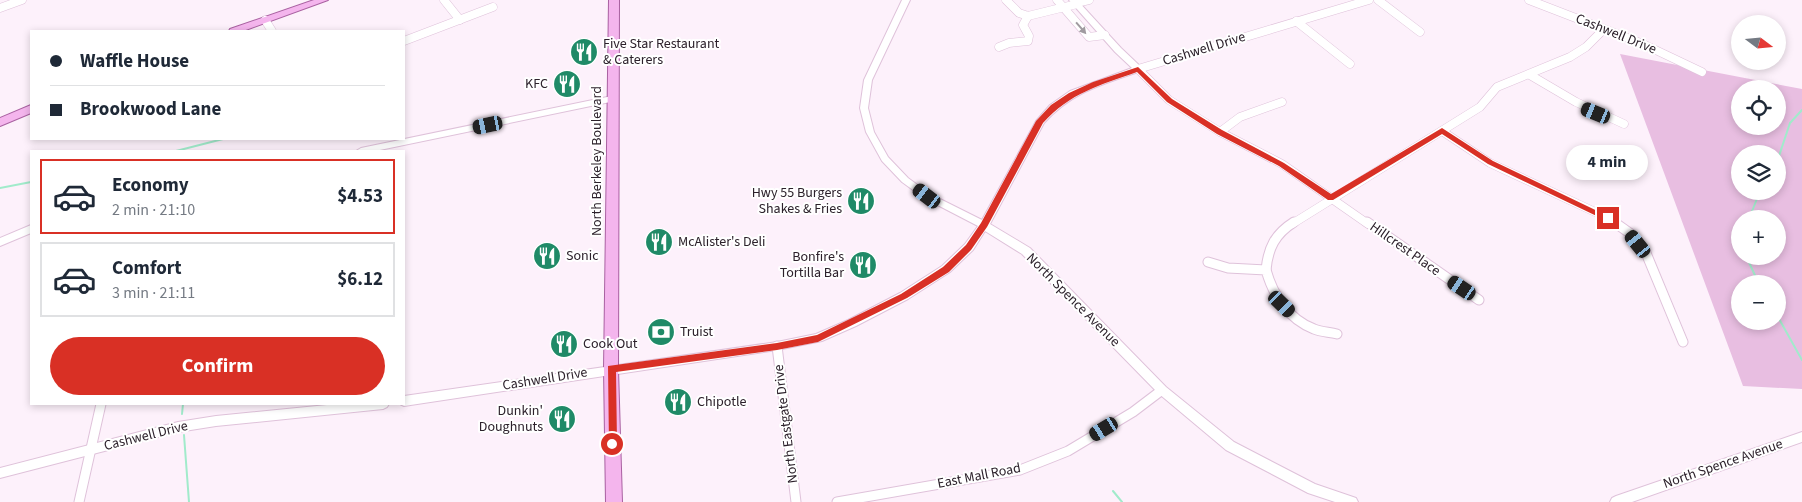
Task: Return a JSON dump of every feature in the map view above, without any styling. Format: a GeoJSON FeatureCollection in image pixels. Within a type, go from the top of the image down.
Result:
{"type":"FeatureCollection","features":[{"type":"Feature","properties":{"kind":"main road"},"geometry":{"type":"LineString","coordinates":[[237,30],[323,0]]}},
{"type":"Feature","properties":{"kind":"main road","name":"North Berkeley Boulevard"},"geometry":{"type":"LineString","coordinates":[[614,0],[611,369],[614,502]]}},
{"type":"Feature","properties":{"kind":"main road"},"geometry":{"type":"LineString","coordinates":[[0,122],[30,109]]}},
{"type":"Feature","properties":{"kind":"street"},"geometry":{"type":"LineString","coordinates":[[0,8],[22,0]]}},
{"type":"Feature","properties":{"kind":"street"},"geometry":{"type":"LineString","coordinates":[[444,0],[460,20]]}},
{"type":"Feature","properties":{"kind":"street","name":"North Spence Avenue"},"geometry":{"type":"LineString","coordinates":[[906,0],[868,80],[864,108],[870,132],[884,159],[906,180],[927,196],[984,225],[1026,251],[1162,390],[1230,446],[1312,489],[1352,502]]}},
{"type":"Feature","properties":{"kind":"street"},"geometry":{"type":"LineString","coordinates":[[1006,0],[1019,14],[1028,16],[1063,8],[1075,2],[1089,0]]}},
{"type":"Feature","properties":{"kind":"street"},"geometry":{"type":"LineString","coordinates":[[1057,0],[1089,36],[1105,35]]}},
{"type":"Feature","properties":{"kind":"street","name":"Cashwell Drive"},"geometry":{"type":"LineString","coordinates":[[405,401],[777,346],[818,338],[904,296],[946,270],[968,247],[984,225],[1040,121],[1053,107],[1071,94],[1138,70],[1369,0]]}},
{"type":"Feature","properties":{"kind":"street"},"geometry":{"type":"LineString","coordinates":[[1378,0],[1420,32]]}},
{"type":"Feature","properties":{"kind":"street","name":"Cashwell Drive"},"geometry":{"type":"LineString","coordinates":[[1529,0],[1643,44],[1702,72]]}},
{"type":"Feature","properties":{"kind":"street"},"geometry":{"type":"LineString","coordinates":[[1075,2],[1138,70]]}},
{"type":"Feature","properties":{"kind":"street"},"geometry":{"type":"LineString","coordinates":[[405,41],[493,7]]}},
{"type":"Feature","properties":{"kind":"street"},"geometry":{"type":"LineString","coordinates":[[999,47],[1009,43],[1028,41],[1029,36],[1023,25],[1028,16]]}},
{"type":"Feature","properties":{"kind":"street"},"geometry":{"type":"LineString","coordinates":[[265,20],[271,30]]}},
{"type":"Feature","properties":{"kind":"street"},"geometry":{"type":"LineString","coordinates":[[1296,21],[1350,64]]}},
{"type":"Feature","properties":{"kind":"street"},"geometry":{"type":"LineString","coordinates":[[1336,334],[1313,328],[1295,317],[1278,298],[1270,286],[1266,270],[1267,254],[1272,241],[1288,226],[1331,198],[1480,107],[1497,87],[1570,57],[1586,47],[1604,29]]}},
{"type":"Feature","properties":{"kind":"street","name":"Hillcrest Place"},"geometry":{"type":"LineString","coordinates":[[1138,70],[1169,100],[1220,132],[1282,164],[1479,300]]}},
{"type":"Feature","properties":{"kind":"street"},"geometry":{"type":"LineString","coordinates":[[1530,75],[1556,93],[1582,107],[1624,124]]}},
{"type":"Feature","properties":{"kind":"street"},"geometry":{"type":"LineString","coordinates":[[365,150],[612,99]]}},
{"type":"Feature","properties":{"kind":"street"},"geometry":{"type":"LineString","coordinates":[[1220,132],[1240,117],[1282,102]]}},
{"type":"Feature","properties":{"kind":"street"},"geometry":{"type":"LineString","coordinates":[[1442,131],[1490,162],[1608,218],[1631,234],[1646,253],[1683,342]]}},
{"type":"Feature","properties":{"kind":"street"},"geometry":{"type":"LineString","coordinates":[[0,242],[30,228]]}},
{"type":"Feature","properties":{"kind":"street"},"geometry":{"type":"LineString","coordinates":[[1208,262],[1228,268],[1266,270]]}},
{"type":"Feature","properties":{"kind":"street","name":"North Eastgate Drive"},"geometry":{"type":"LineString","coordinates":[[777,346],[796,502]]}},
{"type":"Feature","properties":{"kind":"street","name":"East Mall Road"},"geometry":{"type":"LineString","coordinates":[[837,502],[1020,470],[1068,451],[1133,412],[1162,390]]}},
{"type":"Feature","properties":{"kind":"street"},"geometry":{"type":"LineString","coordinates":[[79,502],[101,405]]}},
{"type":"Feature","properties":{"kind":"street","name":"Cashwell Drive"},"geometry":{"type":"LineString","coordinates":[[0,473],[178,427],[216,421],[373,405]]}},
{"type":"Feature","properties":{"kind":"street","name":"North Spence Avenue"},"geometry":{"type":"LineString","coordinates":[[1616,502],[1802,436]]}},
{"type":"Feature","properties":{"kind":"shaded area"},"geometry":{"type":"Polygon","coordinates":[[[1620,54],[1755,80],[1731,80],[1731,135],[1786,135],[1786,86],[1802,89],[1802,389],[1743,386],[1620,54]]]}},
{"type":"Feature","properties":{"kind":"waterway"},"geometry":{"type":"LineString","coordinates":[[1783,145],[1790,123],[1802,110]]}},
{"type":"Feature","properties":{"kind":"waterway"},"geometry":{"type":"LineString","coordinates":[[180,150],[219,140]]}},
{"type":"Feature","properties":{"kind":"waterway"},"geometry":{"type":"LineString","coordinates":[[0,188],[30,182]]}},
{"type":"Feature","properties":{"kind":"waterway"},"geometry":{"type":"LineString","coordinates":[[1753,210],[1756,200]]}},
{"type":"Feature","properties":{"kind":"waterway"},"geometry":{"type":"LineString","coordinates":[[1750,265],[1755,275]]}},
{"type":"Feature","properties":{"kind":"waterway"},"geometry":{"type":"LineString","coordinates":[[1785,330],[1802,360]]}},
{"type":"Feature","properties":{"kind":"waterway"},"geometry":{"type":"LineString","coordinates":[[182,414],[183,405]]}},
{"type":"Feature","properties":{"kind":"waterway"},"geometry":{"type":"LineString","coordinates":[[184,435],[189,502]]}},
{"type":"Feature","properties":{"kind":"waterway"},"geometry":{"type":"LineString","coordinates":[[1113,491],[1122,502]]}},
{"type":"Feature","properties":{"kind":"place","name":"Five Star Restaurant & Caterers"},"geometry":{"type":"Point","coordinates":[584,52]}},
{"type":"Feature","properties":{"kind":"place","name":"KFC"},"geometry":{"type":"Point","coordinates":[567,84]}},
{"type":"Feature","properties":{"kind":"place","name":"Hwy 55 Burgers Shakes & Fries"},"geometry":{"type":"Point","coordinates":[861,201]}},
{"type":"Feature","properties":{"kind":"place","name":"McAlister's Deli"},"geometry":{"type":"Point","coordinates":[659,242]}},
{"type":"Feature","properties":{"kind":"place","name":"Sonic"},"geometry":{"type":"Point","coordinates":[547,256]}},
{"type":"Feature","properties":{"kind":"place","name":"Bonfire's Tortilla Bar"},"geometry":{"type":"Point","coordinates":[863,265]}},
{"type":"Feature","properties":{"kind":"place","name":"Truist"},"geometry":{"type":"Point","coordinates":[661,332]}},
{"type":"Feature","properties":{"kind":"place","name":"Cook Out"},"geometry":{"type":"Point","coordinates":[564,344]}},
{"type":"Feature","properties":{"kind":"place","name":"Chipotle"},"geometry":{"type":"Point","coordinates":[678,402]}},
{"type":"Feature","properties":{"kind":"place","name":"Dunkin' Doughnuts"},"geometry":{"type":"Point","coordinates":[562,419]}},
{"type":"Feature","properties":{"kind":"route"},"geometry":{"type":"LineString","coordinates":[[612,444],[611,369],[777,346],[818,338],[904,296],[946,270],[968,247],[984,225],[1040,121],[1053,107],[1071,94],[1138,70],[1169,100],[1220,132],[1282,164],[1331,198],[1442,131],[1490,162],[1608,218]]}}]}
